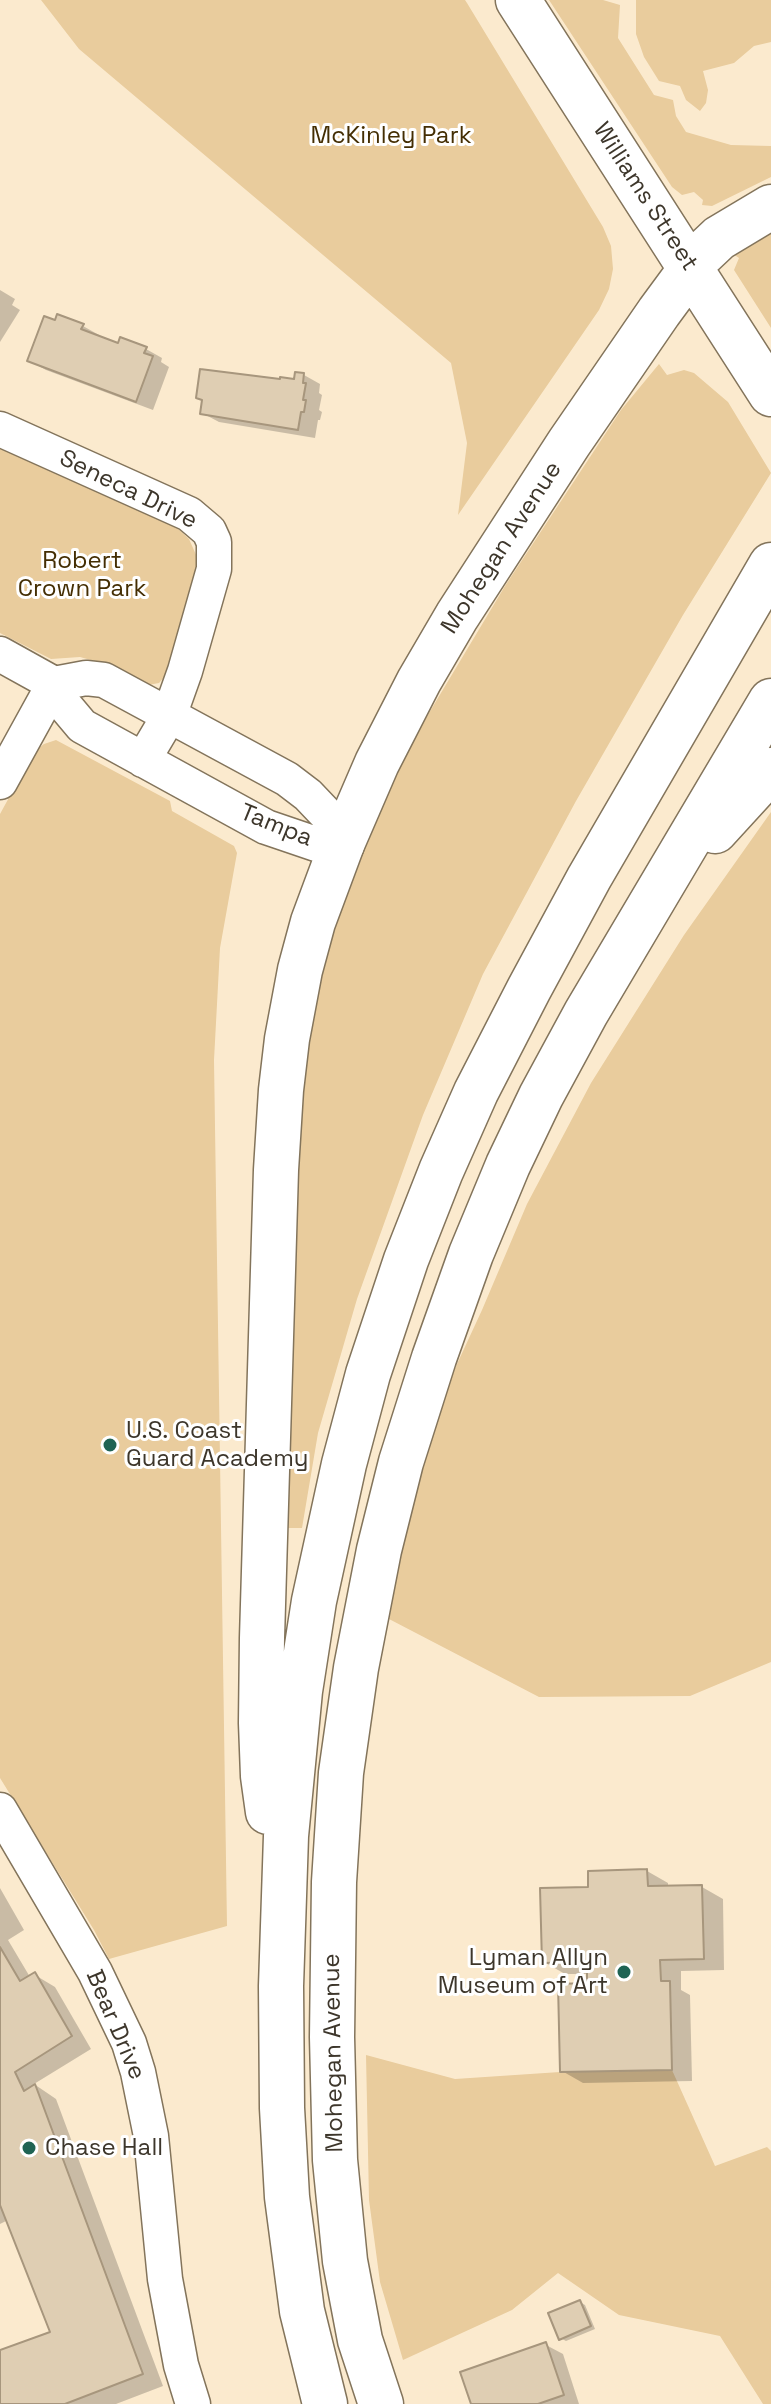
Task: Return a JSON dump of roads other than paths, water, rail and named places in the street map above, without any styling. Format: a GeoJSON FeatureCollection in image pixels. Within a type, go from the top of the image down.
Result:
{"type":"FeatureCollection","features":[{"type":"Feature","properties":{"kind":"main road","name":"Williams Street"},"geometry":{"type":"LineString","coordinates":[[518,0],[761,378]]}},
{"type":"Feature","properties":{"kind":"main road","name":"Mohegan Avenue"},"geometry":{"type":"LineString","coordinates":[[325,2404],[297,2282],[285,2169],[281,2029],[284,1886],[271,1840],[263,1776],[261,1723],[277,1154],[284,1065],[300,970],[313,922],[342,844],[377,763],[457,616],[569,443],[690,268],[719,238],[771,207]]}},
{"type":"Feature","properties":{"kind":"main road"},"geometry":{"type":"LineString","coordinates":[[284,1886],[300,1691],[320,1571],[361,1398],[406,1260],[465,1117],[529,989],[589,878],[771,565]]}},
{"type":"Feature","properties":{"kind":"main road"},"geometry":{"type":"LineString","coordinates":[[652,901],[771,701]]}},
{"type":"Feature","properties":{"kind":"main road"},"geometry":{"type":"LineString","coordinates":[[652,901],[771,770]]}},
{"type":"Feature","properties":{"kind":"main road","name":"Mohegan Avenue"},"geometry":{"type":"LineString","coordinates":[[381,2404],[360,2340],[351,2295],[338,2198],[333,2123],[332,1980],[338,1806],[351,1698],[370,1589],[393,1491],[421,1396],[471,1254],[504,1175],[553,1074],[652,901]]}},
{"type":"Feature","properties":{"kind":"street","name":"Seneca Drive"},"geometry":{"type":"LineString","coordinates":[[0,429],[189,514],[209,531],[214,542],[214,569],[185,671],[169,716],[143,760]]}},
{"type":"Feature","properties":{"kind":"street","name":"Tampa"},"geometry":{"type":"LineString","coordinates":[[0,654],[54,684],[61,701],[82,726],[143,760],[266,827],[316,844],[342,844],[327,815],[287,779],[104,680],[86,678],[54,684]]}},
{"type":"Feature","properties":{"kind":"street"},"geometry":{"type":"LineString","coordinates":[[0,782],[54,684]]}},
{"type":"Feature","properties":{"kind":"street","name":"Bear Drive"},"geometry":{"type":"LineString","coordinates":[[0,1810],[95,1972],[129,2043],[151,2136],[165,2279],[181,2365],[193,2404]]}},
{"type":"Feature","properties":{"kind":"place","name":"U.S. Coast Guard Academy"},"geometry":{"type":"Point","coordinates":[110,1445]}},
{"type":"Feature","properties":{"kind":"place","name":"Lyman Allyn Museum of Art"},"geometry":{"type":"Point","coordinates":[624,1972]}},
{"type":"Feature","properties":{"kind":"place","name":"Chase Hall"},"geometry":{"type":"Point","coordinates":[29,2148]}},
{"type":"Feature","properties":{"kind":"park label","name":"McKinley Park"},"geometry":{"type":"Point","coordinates":[391,136]}},
{"type":"Feature","properties":{"kind":"park label","name":"Robert Crown Park"},"geometry":{"type":"Point","coordinates":[82,575]}}]}
